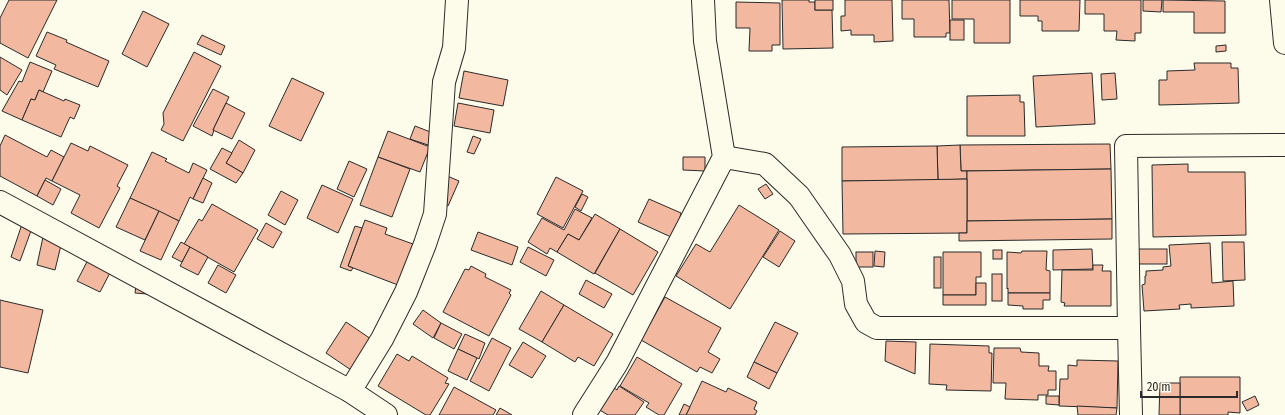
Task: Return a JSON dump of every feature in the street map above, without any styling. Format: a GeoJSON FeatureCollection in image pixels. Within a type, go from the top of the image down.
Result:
{"type":"FeatureCollection","features":[{"type":"Feature","properties":{"kind":"street"},"geometry":{"type":"LineString","coordinates":[[350,391],[382,339],[406,292],[435,214],[444,82],[454,48],[457,0]]}},
{"type":"Feature","properties":{"kind":"street"},"geometry":{"type":"LineString","coordinates":[[584,415],[617,363],[724,157],[705,41],[703,0]]}},
{"type":"Feature","properties":{"kind":"street"},"geometry":{"type":"LineString","coordinates":[[1281,0],[1285,43]]}},
{"type":"Feature","properties":{"kind":"street"},"geometry":{"type":"LineString","coordinates":[[1131,415],[1126,146],[1285,145]]}},
{"type":"Feature","properties":{"kind":"street"},"geometry":{"type":"LineString","coordinates":[[724,157],[765,164],[799,196],[840,255],[853,281],[856,304],[866,322],[877,328],[1129,328]]}},
{"type":"Feature","properties":{"kind":"street"},"geometry":{"type":"LineString","coordinates":[[0,202],[350,391],[386,415]]}},
{"type":"Feature","properties":{"kind":"building"},"geometry":{"type":"Polygon","coordinates":[[[9,0],[57,0],[28,58],[0,43],[0,18],[9,0]]]}},
{"type":"Feature","properties":{"kind":"building"},"geometry":{"type":"Polygon","coordinates":[[[782,0],[809,0],[809,2],[815,2],[815,10],[832,10],[833,48],[783,49],[782,0]]]}},
{"type":"Feature","properties":{"kind":"building"},"geometry":{"type":"Polygon","coordinates":[[[815,0],[833,0],[833,10],[815,10],[815,0]]]}},
{"type":"Feature","properties":{"kind":"building"},"geometry":{"type":"Polygon","coordinates":[[[845,0],[892,0],[893,41],[874,42],[874,35],[851,35],[851,30],[841,31],[841,16],[845,16],[845,0]]]}},
{"type":"Feature","properties":{"kind":"building"},"geometry":{"type":"Polygon","coordinates":[[[902,0],[949,0],[950,33],[946,33],[946,37],[914,37],[914,19],[902,19],[902,0]]]}},
{"type":"Feature","properties":{"kind":"building"},"geometry":{"type":"Polygon","coordinates":[[[952,0],[1010,0],[1010,43],[974,43],[974,19],[952,19],[952,0]]]}},
{"type":"Feature","properties":{"kind":"building"},"geometry":{"type":"Polygon","coordinates":[[[1020,0],[1080,0],[1079,31],[1042,31],[1042,21],[1038,21],[1038,16],[1020,16],[1020,0]]]}},
{"type":"Feature","properties":{"kind":"building"},"geometry":{"type":"Polygon","coordinates":[[[1085,0],[1141,0],[1141,33],[1135,33],[1135,41],[1116,40],[1117,31],[1104,31],[1104,14],[1085,14],[1085,0]]]}},
{"type":"Feature","properties":{"kind":"building"},"geometry":{"type":"Polygon","coordinates":[[[1143,0],[1162,0],[1161,12],[1143,11],[1143,0]]]}},
{"type":"Feature","properties":{"kind":"building"},"geometry":{"type":"Polygon","coordinates":[[[1163,0],[1225,1],[1225,33],[1194,33],[1194,12],[1163,12],[1163,0]]]}},
{"type":"Feature","properties":{"kind":"building"},"geometry":{"type":"Polygon","coordinates":[[[736,2],[780,3],[780,45],[772,45],[772,51],[749,51],[750,28],[736,28],[736,2]]]}},
{"type":"Feature","properties":{"kind":"building"},"geometry":{"type":"Polygon","coordinates":[[[143,11],[169,24],[147,67],[122,54],[143,11]]]}},
{"type":"Feature","properties":{"kind":"building"},"geometry":{"type":"Polygon","coordinates":[[[950,20],[964,20],[964,40],[950,40],[950,20]]]}},
{"type":"Feature","properties":{"kind":"building"},"geometry":{"type":"Polygon","coordinates":[[[47,32],[67,40],[66,42],[109,61],[98,87],[54,69],[56,65],[36,56],[47,32]]]}},
{"type":"Feature","properties":{"kind":"building"},"geometry":{"type":"Polygon","coordinates":[[[202,35],[225,46],[221,55],[197,44],[202,35]]]}},
{"type":"Feature","properties":{"kind":"building"},"geometry":{"type":"Polygon","coordinates":[[[1226,45],[1226,51],[1216,52],[1216,46],[1226,45]]]}},
{"type":"Feature","properties":{"kind":"building"},"geometry":{"type":"Polygon","coordinates":[[[194,52],[221,66],[183,141],[161,130],[164,124],[163,113],[194,52]]]}},
{"type":"Feature","properties":{"kind":"building"},"geometry":{"type":"Polygon","coordinates":[[[0,57],[22,70],[7,95],[0,90],[0,57]]]}},
{"type":"Feature","properties":{"kind":"building"},"geometry":{"type":"Polygon","coordinates":[[[30,62],[52,71],[43,92],[39,90],[35,100],[31,99],[22,120],[2,111],[19,81],[22,82],[30,62]]]}},
{"type":"Feature","properties":{"kind":"building"},"geometry":{"type":"Polygon","coordinates":[[[1194,63],[1231,63],[1231,68],[1238,68],[1239,103],[1159,105],[1159,80],[1167,80],[1167,71],[1195,70],[1194,63]]]}},
{"type":"Feature","properties":{"kind":"building"},"geometry":{"type":"Polygon","coordinates":[[[464,71],[508,80],[503,106],[459,98],[464,71]]]}},
{"type":"Feature","properties":{"kind":"building"},"geometry":{"type":"Polygon","coordinates":[[[1092,73],[1095,124],[1036,127],[1033,76],[1092,73]]]}},
{"type":"Feature","properties":{"kind":"building"},"geometry":{"type":"Polygon","coordinates":[[[1115,73],[1117,99],[1102,100],[1101,74],[1115,73]]]}},
{"type":"Feature","properties":{"kind":"building"},"geometry":{"type":"Polygon","coordinates":[[[292,78],[324,93],[301,141],[269,126],[292,78]]]}},
{"type":"Feature","properties":{"kind":"building"},"geometry":{"type":"Polygon","coordinates":[[[213,89],[229,97],[213,130],[212,136],[193,126],[213,89]]]}},
{"type":"Feature","properties":{"kind":"building"},"geometry":{"type":"Polygon","coordinates":[[[39,90],[64,101],[65,99],[80,105],[74,119],[70,117],[61,137],[22,120],[31,99],[35,100],[39,90]]]}},
{"type":"Feature","properties":{"kind":"building"},"geometry":{"type":"Polygon","coordinates":[[[1020,95],[1020,102],[1024,102],[1025,136],[967,136],[967,96],[1020,95]]]}},
{"type":"Feature","properties":{"kind":"building"},"geometry":{"type":"Polygon","coordinates":[[[226,103],[245,113],[232,139],[213,130],[226,103]]]}},
{"type":"Feature","properties":{"kind":"building"},"geometry":{"type":"Polygon","coordinates":[[[458,103],[494,110],[490,133],[454,126],[458,103]]]}},
{"type":"Feature","properties":{"kind":"building"},"geometry":{"type":"Polygon","coordinates":[[[415,126],[433,133],[428,145],[410,139],[415,126]]]}},
{"type":"Feature","properties":{"kind":"building"},"geometry":{"type":"Polygon","coordinates":[[[388,131],[430,147],[420,172],[378,157],[388,131]]]}},
{"type":"Feature","properties":{"kind":"building"},"geometry":{"type":"Polygon","coordinates":[[[5,135],[47,157],[51,150],[64,157],[52,181],[46,178],[37,196],[0,176],[0,146],[5,135]]]}},
{"type":"Feature","properties":{"kind":"building"},"geometry":{"type":"Polygon","coordinates":[[[473,136],[481,139],[474,154],[467,152],[473,136]]]}},
{"type":"Feature","properties":{"kind":"building"},"geometry":{"type":"Polygon","coordinates":[[[239,140],[255,150],[243,173],[226,163],[239,140]]]}},
{"type":"Feature","properties":{"kind":"building"},"geometry":{"type":"Polygon","coordinates":[[[71,143],[88,151],[90,146],[128,165],[117,186],[120,188],[99,228],[71,213],[80,195],[52,181],[71,143]]]}},
{"type":"Feature","properties":{"kind":"building"},"geometry":{"type":"Polygon","coordinates":[[[1110,144],[1111,169],[961,171],[960,145],[1110,144]]]}},
{"type":"Feature","properties":{"kind":"building"},"geometry":{"type":"Polygon","coordinates":[[[960,145],[961,171],[967,171],[967,179],[938,180],[937,146],[960,145]]]}},
{"type":"Feature","properties":{"kind":"building"},"geometry":{"type":"Polygon","coordinates":[[[937,146],[938,180],[842,181],[842,147],[937,146]]]}},
{"type":"Feature","properties":{"kind":"building"},"geometry":{"type":"Polygon","coordinates":[[[222,148],[232,153],[226,163],[243,173],[236,183],[210,169],[222,148]]]}},
{"type":"Feature","properties":{"kind":"building"},"geometry":{"type":"Polygon","coordinates":[[[152,152],[167,159],[165,161],[189,173],[193,163],[207,170],[193,199],[190,197],[179,221],[130,198],[152,152]]]}},
{"type":"Feature","properties":{"kind":"building"},"geometry":{"type":"Polygon","coordinates":[[[378,157],[410,169],[392,217],[360,205],[378,157]]]}},
{"type":"Feature","properties":{"kind":"building"},"geometry":{"type":"Polygon","coordinates":[[[683,157],[705,157],[705,171],[683,170],[683,157]]]}},
{"type":"Feature","properties":{"kind":"building"},"geometry":{"type":"Polygon","coordinates":[[[349,161],[367,169],[354,197],[337,189],[349,161]]]}},
{"type":"Feature","properties":{"kind":"building"},"geometry":{"type":"Polygon","coordinates":[[[1188,164],[1188,172],[1245,172],[1246,235],[1153,237],[1152,165],[1188,164]]]}},
{"type":"Feature","properties":{"kind":"building"},"geometry":{"type":"Polygon","coordinates":[[[1111,169],[1112,219],[967,221],[967,171],[1111,169]]]}},
{"type":"Feature","properties":{"kind":"building"},"geometry":{"type":"Polygon","coordinates":[[[445,175],[459,181],[448,206],[434,200],[445,175]]]}},
{"type":"Feature","properties":{"kind":"building"},"geometry":{"type":"Polygon","coordinates":[[[556,177],[583,191],[563,228],[537,214],[556,177]]]}},
{"type":"Feature","properties":{"kind":"building"},"geometry":{"type":"Polygon","coordinates":[[[203,178],[212,183],[203,203],[193,199],[203,178]]]}},
{"type":"Feature","properties":{"kind":"building"},"geometry":{"type":"Polygon","coordinates":[[[967,179],[967,233],[843,234],[842,181],[967,179]]]}},
{"type":"Feature","properties":{"kind":"building"},"geometry":{"type":"Polygon","coordinates":[[[45,180],[61,189],[53,205],[37,196],[45,180]]]}},
{"type":"Feature","properties":{"kind":"building"},"geometry":{"type":"Polygon","coordinates":[[[766,184],[773,194],[765,199],[758,189],[766,184]]]}},
{"type":"Feature","properties":{"kind":"building"},"geometry":{"type":"Polygon","coordinates":[[[322,185],[353,199],[338,233],[307,218],[322,185]]]}},
{"type":"Feature","properties":{"kind":"building"},"geometry":{"type":"Polygon","coordinates":[[[281,191],[298,200],[285,225],[268,215],[281,191]]]}},
{"type":"Feature","properties":{"kind":"building"},"geometry":{"type":"Polygon","coordinates":[[[582,194],[588,197],[581,211],[575,207],[582,194]]]}},
{"type":"Feature","properties":{"kind":"building"},"geometry":{"type":"Polygon","coordinates":[[[130,198],[159,211],[145,240],[116,227],[130,198]]]}},
{"type":"Feature","properties":{"kind":"building"},"geometry":{"type":"Polygon","coordinates":[[[649,199],[681,213],[679,221],[671,237],[638,222],[649,199]]]}},
{"type":"Feature","properties":{"kind":"building"},"geometry":{"type":"Polygon","coordinates":[[[212,204],[258,230],[234,272],[184,244],[199,219],[202,221],[212,204]]]}},
{"type":"Feature","properties":{"kind":"building"},"geometry":{"type":"Polygon","coordinates":[[[739,205],[779,230],[730,309],[676,276],[696,244],[710,252],[739,205]]]}},
{"type":"Feature","properties":{"kind":"building"},"geometry":{"type":"Polygon","coordinates":[[[575,209],[592,218],[579,240],[568,234],[557,252],[550,248],[547,254],[528,242],[542,218],[564,230],[575,209]]]}},
{"type":"Feature","properties":{"kind":"building"},"geometry":{"type":"Polygon","coordinates":[[[159,211],[179,221],[161,260],[140,251],[159,211]]]}},
{"type":"Feature","properties":{"kind":"building"},"geometry":{"type":"Polygon","coordinates":[[[595,214],[620,229],[594,274],[557,252],[568,234],[579,240],[595,214]]]}},
{"type":"Feature","properties":{"kind":"building"},"geometry":{"type":"Polygon","coordinates":[[[1112,219],[1112,239],[959,241],[959,233],[967,233],[967,221],[1112,219]]]}},
{"type":"Feature","properties":{"kind":"building"},"geometry":{"type":"Polygon","coordinates":[[[365,220],[387,228],[385,234],[413,244],[398,285],[348,266],[365,220]]]}},
{"type":"Feature","properties":{"kind":"building"},"geometry":{"type":"Polygon","coordinates":[[[266,223],[282,232],[273,248],[257,239],[266,223]]]}},
{"type":"Feature","properties":{"kind":"building"},"geometry":{"type":"Polygon","coordinates":[[[22,224],[32,228],[20,261],[11,257],[22,224]]]}},
{"type":"Feature","properties":{"kind":"building"},"geometry":{"type":"Polygon","coordinates":[[[355,226],[362,228],[348,266],[353,268],[351,271],[340,267],[355,226]]]}},
{"type":"Feature","properties":{"kind":"building"},"geometry":{"type":"Polygon","coordinates":[[[620,229],[658,252],[633,295],[595,273],[620,229]]]}},
{"type":"Feature","properties":{"kind":"building"},"geometry":{"type":"Polygon","coordinates":[[[780,231],[795,241],[779,267],[763,257],[780,231]]]}},
{"type":"Feature","properties":{"kind":"building"},"geometry":{"type":"Polygon","coordinates":[[[478,232],[518,247],[512,265],[471,250],[478,232]]]}},
{"type":"Feature","properties":{"kind":"building"},"geometry":{"type":"Polygon","coordinates":[[[43,237],[62,241],[55,270],[37,265],[43,237]]]}},
{"type":"Feature","properties":{"kind":"building"},"geometry":{"type":"Polygon","coordinates":[[[181,242],[190,247],[182,262],[172,257],[181,242]]]}},
{"type":"Feature","properties":{"kind":"building"},"geometry":{"type":"Polygon","coordinates":[[[1222,242],[1244,242],[1245,280],[1223,281],[1222,242]]]}},
{"type":"Feature","properties":{"kind":"building"},"geometry":{"type":"Polygon","coordinates":[[[1210,243],[1212,283],[1233,281],[1234,306],[1191,308],[1191,304],[1179,305],[1180,309],[1144,311],[1142,285],[1145,284],[1146,271],[1163,270],[1163,267],[1171,266],[1169,245],[1210,243]]]}},
{"type":"Feature","properties":{"kind":"building"},"geometry":{"type":"Polygon","coordinates":[[[190,247],[208,257],[198,275],[180,266],[190,247]]]}},
{"type":"Feature","properties":{"kind":"building"},"geometry":{"type":"Polygon","coordinates":[[[528,247],[554,260],[546,276],[520,262],[528,247]]]}},
{"type":"Feature","properties":{"kind":"building"},"geometry":{"type":"Polygon","coordinates":[[[1092,249],[1093,269],[1053,270],[1053,250],[1092,249]]]}},
{"type":"Feature","properties":{"kind":"building"},"geometry":{"type":"Polygon","coordinates":[[[1138,249],[1167,249],[1167,264],[1138,264],[1138,249]]]}},
{"type":"Feature","properties":{"kind":"building"},"geometry":{"type":"Polygon","coordinates":[[[993,250],[1002,250],[1002,259],[993,259],[993,250]]]}},
{"type":"Feature","properties":{"kind":"building"},"geometry":{"type":"Polygon","coordinates":[[[875,251],[885,252],[884,267],[874,266],[875,251]]]}},
{"type":"Feature","properties":{"kind":"building"},"geometry":{"type":"Polygon","coordinates":[[[1022,251],[1047,251],[1046,270],[1050,271],[1050,293],[1008,293],[1007,252],[1021,253],[1022,251]]]}},
{"type":"Feature","properties":{"kind":"building"},"geometry":{"type":"Polygon","coordinates":[[[856,252],[873,252],[873,267],[856,267],[856,252]]]}},
{"type":"Feature","properties":{"kind":"building"},"geometry":{"type":"Polygon","coordinates":[[[943,252],[981,252],[981,277],[976,277],[976,295],[943,295],[943,252]]]}},
{"type":"Feature","properties":{"kind":"building"},"geometry":{"type":"Polygon","coordinates":[[[90,256],[113,267],[100,292],[77,281],[90,256]]]}},
{"type":"Feature","properties":{"kind":"building"},"geometry":{"type":"Polygon","coordinates":[[[934,257],[941,257],[941,288],[934,288],[934,257]]]}},
{"type":"Feature","properties":{"kind":"building"},"geometry":{"type":"Polygon","coordinates":[[[218,265],[236,275],[226,293],[208,283],[218,265]]]}},
{"type":"Feature","properties":{"kind":"building"},"geometry":{"type":"Polygon","coordinates":[[[1093,265],[1103,265],[1102,271],[1111,271],[1111,306],[1064,306],[1065,303],[1061,302],[1062,270],[1093,270],[1093,265]]]}},
{"type":"Feature","properties":{"kind":"building"},"geometry":{"type":"Polygon","coordinates":[[[471,266],[486,274],[485,277],[511,290],[509,293],[511,295],[489,336],[443,312],[465,269],[469,270],[471,266]]]}},
{"type":"Feature","properties":{"kind":"building"},"geometry":{"type":"Polygon","coordinates":[[[992,274],[1002,274],[1002,301],[992,301],[992,274]]]}},
{"type":"Feature","properties":{"kind":"building"},"geometry":{"type":"Polygon","coordinates":[[[586,280],[612,294],[604,308],[579,294],[586,280]]]}},
{"type":"Feature","properties":{"kind":"building"},"geometry":{"type":"Polygon","coordinates":[[[976,283],[986,283],[986,305],[943,305],[943,295],[976,295],[976,283]]]}},
{"type":"Feature","properties":{"kind":"building"},"geometry":{"type":"Polygon","coordinates":[[[136,285],[148,287],[147,294],[135,293],[136,285]]]}},
{"type":"Feature","properties":{"kind":"building"},"geometry":{"type":"Polygon","coordinates":[[[541,291],[564,305],[542,342],[519,329],[541,291]]]}},
{"type":"Feature","properties":{"kind":"building"},"geometry":{"type":"Polygon","coordinates":[[[1008,293],[1050,293],[1050,300],[1043,300],[1043,309],[1023,309],[1023,306],[1008,305],[1008,293]]]}},
{"type":"Feature","properties":{"kind":"building"},"geometry":{"type":"Polygon","coordinates":[[[665,297],[721,328],[708,352],[720,359],[712,373],[700,367],[697,372],[641,340],[665,297]]]}},
{"type":"Feature","properties":{"kind":"building"},"geometry":{"type":"Polygon","coordinates":[[[0,300],[43,310],[28,373],[0,367],[0,300]]]}},
{"type":"Feature","properties":{"kind":"building"},"geometry":{"type":"Polygon","coordinates":[[[564,305],[613,334],[594,366],[578,357],[575,362],[542,342],[564,305]]]}},
{"type":"Feature","properties":{"kind":"building"},"geometry":{"type":"Polygon","coordinates":[[[423,310],[441,323],[433,338],[413,324],[423,310]]]}},
{"type":"Feature","properties":{"kind":"building"},"geometry":{"type":"Polygon","coordinates":[[[346,322],[371,339],[351,370],[326,353],[346,322]]]}},
{"type":"Feature","properties":{"kind":"building"},"geometry":{"type":"Polygon","coordinates":[[[775,322],[798,333],[777,373],[754,362],[775,322]]]}},
{"type":"Feature","properties":{"kind":"building"},"geometry":{"type":"Polygon","coordinates":[[[441,323],[462,334],[454,349],[434,338],[441,323]]]}},
{"type":"Feature","properties":{"kind":"building"},"geometry":{"type":"Polygon","coordinates":[[[465,334],[485,343],[479,359],[458,349],[465,334]]]}},
{"type":"Feature","properties":{"kind":"building"},"geometry":{"type":"Polygon","coordinates":[[[492,338],[511,348],[489,391],[470,381],[492,338]]]}},
{"type":"Feature","properties":{"kind":"building"},"geometry":{"type":"Polygon","coordinates":[[[886,341],[916,342],[915,374],[885,361],[886,341]]]}},
{"type":"Feature","properties":{"kind":"building"},"geometry":{"type":"Polygon","coordinates":[[[523,342],[546,356],[532,378],[509,365],[523,342]]]}},
{"type":"Feature","properties":{"kind":"building"},"geometry":{"type":"Polygon","coordinates":[[[930,344],[989,346],[989,353],[992,353],[991,391],[946,390],[947,385],[929,384],[930,344]]]}},
{"type":"Feature","properties":{"kind":"building"},"geometry":{"type":"Polygon","coordinates":[[[994,348],[1020,348],[1021,352],[1039,353],[1039,366],[1049,366],[1048,371],[1056,371],[1056,390],[1048,390],[1048,395],[1038,395],[1038,400],[1005,399],[1006,383],[993,383],[994,348]]]}},
{"type":"Feature","properties":{"kind":"building"},"geometry":{"type":"Polygon","coordinates":[[[458,349],[477,358],[467,380],[448,371],[458,349]]]}},
{"type":"Feature","properties":{"kind":"building"},"geometry":{"type":"Polygon","coordinates":[[[397,354],[409,361],[412,356],[448,378],[445,383],[449,384],[430,415],[426,415],[378,386],[397,354]]]}},
{"type":"Feature","properties":{"kind":"building"},"geometry":{"type":"Polygon","coordinates":[[[637,357],[682,384],[664,415],[659,415],[646,407],[649,403],[620,386],[637,357]]]}},
{"type":"Feature","properties":{"kind":"building"},"geometry":{"type":"Polygon","coordinates":[[[1077,360],[1118,361],[1117,408],[1059,406],[1060,379],[1068,379],[1068,365],[1077,366],[1077,360]]]}},
{"type":"Feature","properties":{"kind":"building"},"geometry":{"type":"Polygon","coordinates":[[[754,362],[777,373],[769,389],[747,377],[754,362]]]}},
{"type":"Feature","properties":{"kind":"building"},"geometry":{"type":"Polygon","coordinates":[[[1180,377],[1240,377],[1240,413],[1228,412],[1228,415],[1180,415],[1180,377]]]}},
{"type":"Feature","properties":{"kind":"building"},"geometry":{"type":"Polygon","coordinates":[[[702,381],[726,392],[728,388],[757,402],[754,409],[757,411],[755,415],[686,415],[702,381]]]}},
{"type":"Feature","properties":{"kind":"building"},"geometry":{"type":"Polygon","coordinates":[[[1160,383],[1180,383],[1180,415],[1159,415],[1160,383]]]}},
{"type":"Feature","properties":{"kind":"building"},"geometry":{"type":"Polygon","coordinates":[[[619,386],[644,402],[635,415],[608,415],[598,409],[613,387],[617,390],[619,386]]]}},
{"type":"Feature","properties":{"kind":"building"},"geometry":{"type":"Polygon","coordinates":[[[454,387],[496,410],[493,415],[439,415],[454,387]]]}},
{"type":"Feature","properties":{"kind":"building"},"geometry":{"type":"Polygon","coordinates":[[[1046,396],[1059,396],[1059,405],[1046,404],[1046,396]]]}},
{"type":"Feature","properties":{"kind":"building"},"geometry":{"type":"Polygon","coordinates":[[[1255,396],[1259,405],[1247,411],[1242,402],[1255,396]]]}},
{"type":"Feature","properties":{"kind":"building"},"geometry":{"type":"Polygon","coordinates":[[[684,404],[690,407],[686,415],[679,415],[684,404]]]}},
{"type":"Feature","properties":{"kind":"building"},"geometry":{"type":"Polygon","coordinates":[[[1077,406],[1117,408],[1116,415],[1078,415],[1077,406]]]}},
{"type":"Feature","properties":{"kind":"building"},"geometry":{"type":"Polygon","coordinates":[[[500,408],[512,415],[496,415],[500,408]]]}}]}
